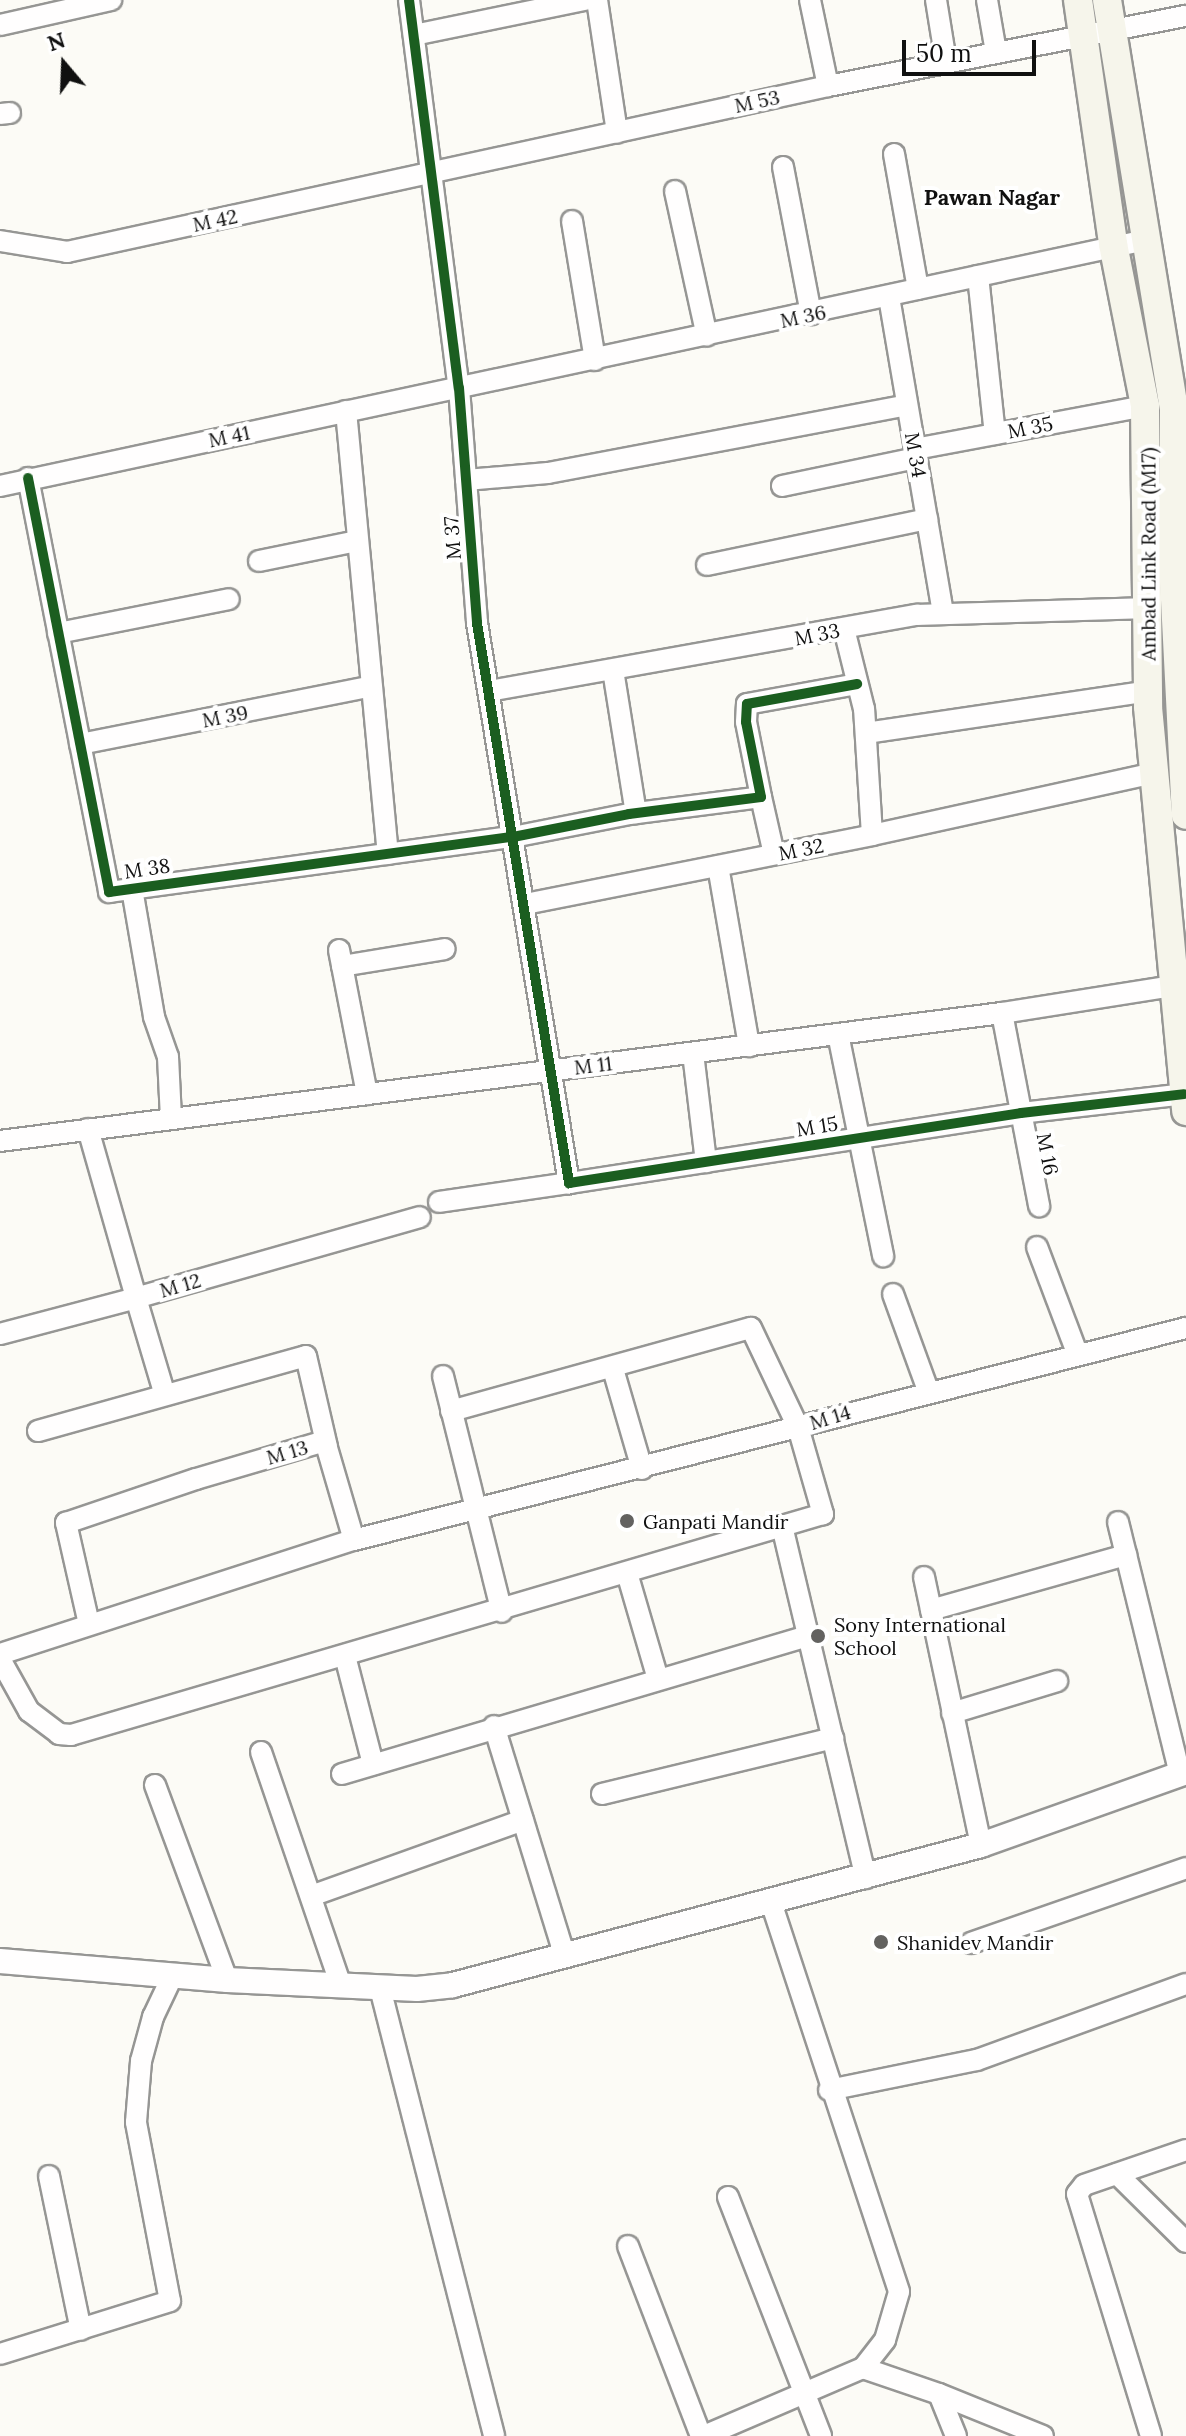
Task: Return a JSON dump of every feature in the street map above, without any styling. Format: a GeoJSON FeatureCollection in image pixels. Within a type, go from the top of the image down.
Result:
{"type":"FeatureCollection","features":[{"type":"Feature","properties":{"kind":"main road","name":"Ambad Link Road (M17)"},"geometry":{"type":"LineString","coordinates":[[1078,0],[1099,31],[1146,240],[1174,411],[1174,580],[1185,693],[1186,815]]}},
{"type":"Feature","properties":{"kind":"main road","name":"Ambad Link Road (M17)"},"geometry":{"type":"LineString","coordinates":[[1107,0],[1099,31],[1113,244],[1145,406],[1149,691],[1154,773],[1180,984],[1185,1102]]}},
{"type":"Feature","properties":{"kind":"street"},"geometry":{"type":"LineString","coordinates":[[0,25],[30,9],[111,0]]}},
{"type":"Feature","properties":{"kind":"street","name":"M 37"},"geometry":{"type":"LineString","coordinates":[[409,0],[459,388],[477,623],[553,1070]]}},
{"type":"Feature","properties":{"kind":"street"},"geometry":{"type":"LineString","coordinates":[[414,35],[585,0]]}},
{"type":"Feature","properties":{"kind":"street"},"geometry":{"type":"LineString","coordinates":[[597,0],[617,132]]}},
{"type":"Feature","properties":{"kind":"street"},"geometry":{"type":"LineString","coordinates":[[810,0],[828,86]]}},
{"type":"Feature","properties":{"kind":"street"},"geometry":{"type":"LineString","coordinates":[[936,0],[946,62]]}},
{"type":"Feature","properties":{"kind":"street"},"geometry":{"type":"LineString","coordinates":[[987,0],[996,52]]}},
{"type":"Feature","properties":{"kind":"street","name":"M 53"},"geometry":{"type":"LineString","coordinates":[[430,173],[828,86],[1186,16]]}},
{"type":"Feature","properties":{"kind":"street"},"geometry":{"type":"LineString","coordinates":[[894,154],[918,289]]}},
{"type":"Feature","properties":{"kind":"street"},"geometry":{"type":"LineString","coordinates":[[783,167],[811,314]]}},
{"type":"Feature","properties":{"kind":"street","name":"M 42"},"geometry":{"type":"LineString","coordinates":[[0,241],[67,252],[430,173]]}},
{"type":"Feature","properties":{"kind":"street"},"geometry":{"type":"LineString","coordinates":[[675,191],[707,336]]}},
{"type":"Feature","properties":{"kind":"street"},"geometry":{"type":"LineString","coordinates":[[572,221],[595,360]]}},
{"type":"Feature","properties":{"kind":"street","name":"M 36"},"geometry":{"type":"LineString","coordinates":[[459,388],[889,297],[1113,244],[1146,240]]}},
{"type":"Feature","properties":{"kind":"street"},"geometry":{"type":"LineString","coordinates":[[978,276],[995,434]]}},
{"type":"Feature","properties":{"kind":"street","name":"M 34"},"geometry":{"type":"LineString","coordinates":[[889,297],[943,613]]}},
{"type":"Feature","properties":{"kind":"street","name":"M 41"},"geometry":{"type":"LineString","coordinates":[[0,486],[459,388]]}},
{"type":"Feature","properties":{"kind":"street"},"geometry":{"type":"LineString","coordinates":[[466,480],[548,473],[907,405]]}},
{"type":"Feature","properties":{"kind":"street","name":"M 35"},"geometry":{"type":"LineString","coordinates":[[782,486],[995,434],[1145,406]]}},
{"type":"Feature","properties":{"kind":"street"},"geometry":{"type":"LineString","coordinates":[[346,411],[369,687],[388,854]]}},
{"type":"Feature","properties":{"kind":"street","name":"M 38"},"geometry":{"type":"LineString","coordinates":[[28,478],[109,892],[513,837],[636,813],[761,797]]}},
{"type":"Feature","properties":{"kind":"street"},"geometry":{"type":"LineString","coordinates":[[707,565],[927,519]]}},
{"type":"Feature","properties":{"kind":"street"},"geometry":{"type":"LineString","coordinates":[[259,561],[357,541]]}},
{"type":"Feature","properties":{"kind":"street"},"geometry":{"type":"LineString","coordinates":[[58,633],[229,599]]}},
{"type":"Feature","properties":{"kind":"street","name":"M 33"},"geometry":{"type":"LineString","coordinates":[[489,691],[943,613],[1148,608]]}},
{"type":"Feature","properties":{"kind":"street"},"geometry":{"type":"LineString","coordinates":[[844,629],[866,733],[872,835]]}},
{"type":"Feature","properties":{"kind":"street"},"geometry":{"type":"LineString","coordinates":[[613,670],[636,813]]}},
{"type":"Feature","properties":{"kind":"street"},"geometry":{"type":"LineString","coordinates":[[774,854],[746,722],[747,704],[857,684]]}},
{"type":"Feature","properties":{"kind":"street","name":"M 39"},"geometry":{"type":"LineString","coordinates":[[80,744],[369,687]]}},
{"type":"Feature","properties":{"kind":"street"},"geometry":{"type":"LineString","coordinates":[[866,733],[1149,691]]}},
{"type":"Feature","properties":{"kind":"street","name":"M 32"},"geometry":{"type":"LineString","coordinates":[[525,904],[872,835],[1154,773]]}},
{"type":"Feature","properties":{"kind":"street"},"geometry":{"type":"LineString","coordinates":[[718,866],[749,1046]]}},
{"type":"Feature","properties":{"kind":"street"},"geometry":{"type":"LineString","coordinates":[[132,889],[154,1017],[168,1057],[171,1119]]}},
{"type":"Feature","properties":{"kind":"street"},"geometry":{"type":"LineString","coordinates":[[367,1094],[340,958],[445,949]]}},
{"type":"Feature","properties":{"kind":"street","name":"M 11"},"geometry":{"type":"LineString","coordinates":[[0,1141],[1002,1013],[1180,984]]}},
{"type":"Feature","properties":{"kind":"street","name":"M 16"},"geometry":{"type":"LineString","coordinates":[[1002,1013],[1039,1206]]}},
{"type":"Feature","properties":{"kind":"street"},"geometry":{"type":"LineString","coordinates":[[838,1034],[883,1256]]}},
{"type":"Feature","properties":{"kind":"street"},"geometry":{"type":"LineString","coordinates":[[693,1053],[706,1162]]}},
{"type":"Feature","properties":{"kind":"street"},"geometry":{"type":"LineString","coordinates":[[553,1070],[569,1183]]}},
{"type":"Feature","properties":{"kind":"street","name":"M 15"},"geometry":{"type":"LineString","coordinates":[[439,1202],[1021,1113],[1185,1102]]}},
{"type":"Feature","properties":{"kind":"street","name":"M 12"},"geometry":{"type":"LineString","coordinates":[[88,1129],[136,1298],[420,1217]]}},
{"type":"Feature","properties":{"kind":"street"},"geometry":{"type":"LineString","coordinates":[[1037,1247],[1077,1353]]}},
{"type":"Feature","properties":{"kind":"street"},"geometry":{"type":"LineString","coordinates":[[893,1294],[928,1390]]}},
{"type":"Feature","properties":{"kind":"street"},"geometry":{"type":"LineString","coordinates":[[0,1334],[136,1298],[165,1395]]}},
{"type":"Feature","properties":{"kind":"street"},"geometry":{"type":"LineString","coordinates":[[0,1656],[29,1711],[59,1734],[71,1735],[502,1612],[823,1514],[798,1427],[751,1328],[613,1369],[451,1411]]}},
{"type":"Feature","properties":{"kind":"street","name":"M 14"},"geometry":{"type":"LineString","coordinates":[[0,1656],[89,1624],[354,1540],[476,1513],[928,1390],[1186,1328]]}},
{"type":"Feature","properties":{"kind":"street"},"geometry":{"type":"LineString","coordinates":[[38,1431],[306,1356],[327,1447]]}},
{"type":"Feature","properties":{"kind":"street"},"geometry":{"type":"LineString","coordinates":[[613,1369],[642,1469]]}},
{"type":"Feature","properties":{"kind":"street"},"geometry":{"type":"LineString","coordinates":[[443,1376],[502,1612]]}},
{"type":"Feature","properties":{"kind":"street","name":"M 13"},"geometry":{"type":"LineString","coordinates":[[89,1624],[66,1523],[196,1479],[325,1441],[354,1540]]}},
{"type":"Feature","properties":{"kind":"street"},"geometry":{"type":"LineString","coordinates":[[0,1961],[227,1980],[380,1988],[453,1985],[866,1878],[981,1845],[1183,1773],[1118,1522]]}},
{"type":"Feature","properties":{"kind":"street"},"geometry":{"type":"LineString","coordinates":[[782,1526],[866,1878]]}},
{"type":"Feature","properties":{"kind":"street"},"geometry":{"type":"LineString","coordinates":[[931,1610],[1126,1555]]}},
{"type":"Feature","properties":{"kind":"street"},"geometry":{"type":"LineString","coordinates":[[627,1573],[658,1679]]}},
{"type":"Feature","properties":{"kind":"street"},"geometry":{"type":"LineString","coordinates":[[924,1577],[981,1845]]}},
{"type":"Feature","properties":{"kind":"street"},"geometry":{"type":"LineString","coordinates":[[342,1774],[494,1726],[809,1636]]}},
{"type":"Feature","properties":{"kind":"street"},"geometry":{"type":"LineString","coordinates":[[345,1656],[373,1764]]}},
{"type":"Feature","properties":{"kind":"street"},"geometry":{"type":"LineString","coordinates":[[952,1713],[1057,1681]]}},
{"type":"Feature","properties":{"kind":"street"},"geometry":{"type":"LineString","coordinates":[[494,1726],[564,1954]]}},
{"type":"Feature","properties":{"kind":"street"},"geometry":{"type":"LineString","coordinates":[[602,1794],[833,1738]]}},
{"type":"Feature","properties":{"kind":"street"},"geometry":{"type":"LineString","coordinates":[[261,1752],[341,1986]]}},
{"type":"Feature","properties":{"kind":"street"},"geometry":{"type":"LineString","coordinates":[[155,1785],[227,1980]]}},
{"type":"Feature","properties":{"kind":"street"},"geometry":{"type":"LineString","coordinates":[[311,1896],[523,1820]]}},
{"type":"Feature","properties":{"kind":"street"},"geometry":{"type":"LineString","coordinates":[[971,1943],[1186,1868]]}},
{"type":"Feature","properties":{"kind":"street"},"geometry":{"type":"LineString","coordinates":[[628,2246],[702,2436],[863,2368],[885,2340],[899,2292],[829,2090],[771,1902]]}},
{"type":"Feature","properties":{"kind":"street"},"geometry":{"type":"LineString","coordinates":[[0,2354],[170,2301],[136,2122],[141,2061],[153,2017],[172,1977]]}},
{"type":"Feature","properties":{"kind":"street"},"geometry":{"type":"LineString","coordinates":[[829,2090],[968,2063],[1186,1984]]}},
{"type":"Feature","properties":{"kind":"street"},"geometry":{"type":"LineString","coordinates":[[380,1988],[494,2436]]}},
{"type":"Feature","properties":{"kind":"street"},"geometry":{"type":"LineString","coordinates":[[1151,2436],[1077,2199],[1084,2185],[1186,2150]]}},
{"type":"Feature","properties":{"kind":"street"},"geometry":{"type":"LineString","coordinates":[[1117,2174],[1186,2242]]}},
{"type":"Feature","properties":{"kind":"street"},"geometry":{"type":"LineString","coordinates":[[49,2176],[81,2330]]}},
{"type":"Feature","properties":{"kind":"street"},"geometry":{"type":"LineString","coordinates":[[728,2197],[821,2436]]}},
{"type":"Feature","properties":{"kind":"street"},"geometry":{"type":"LineString","coordinates":[[863,2368],[939,2394],[1043,2436]]}},
{"type":"Feature","properties":{"kind":"street"},"geometry":{"type":"LineString","coordinates":[[939,2394],[956,2436]]}},
{"type":"Feature","properties":{"kind":"cycle path"},"geometry":{"type":"LineString","coordinates":[[409,0],[459,388],[477,623],[569,1183],[1021,1113],[1184,1094]]}},
{"type":"Feature","properties":{"kind":"cycle path"},"geometry":{"type":"LineString","coordinates":[[28,478],[109,892],[513,837],[629,814],[761,797],[746,722],[747,704],[857,684]]}},
{"type":"Feature","properties":{"kind":"place","name":"Ganpati Mandir"},"geometry":{"type":"Point","coordinates":[627,1521]}},
{"type":"Feature","properties":{"kind":"place","name":"Sony International School"},"geometry":{"type":"Point","coordinates":[818,1636]}},
{"type":"Feature","properties":{"kind":"place","name":"Shanidev Mandir"},"geometry":{"type":"Point","coordinates":[881,1942]}},
{"type":"Feature","properties":{"kind":"district","name":"Pawan Nagar"},"geometry":{"type":"Point","coordinates":[992,198]}}]}
